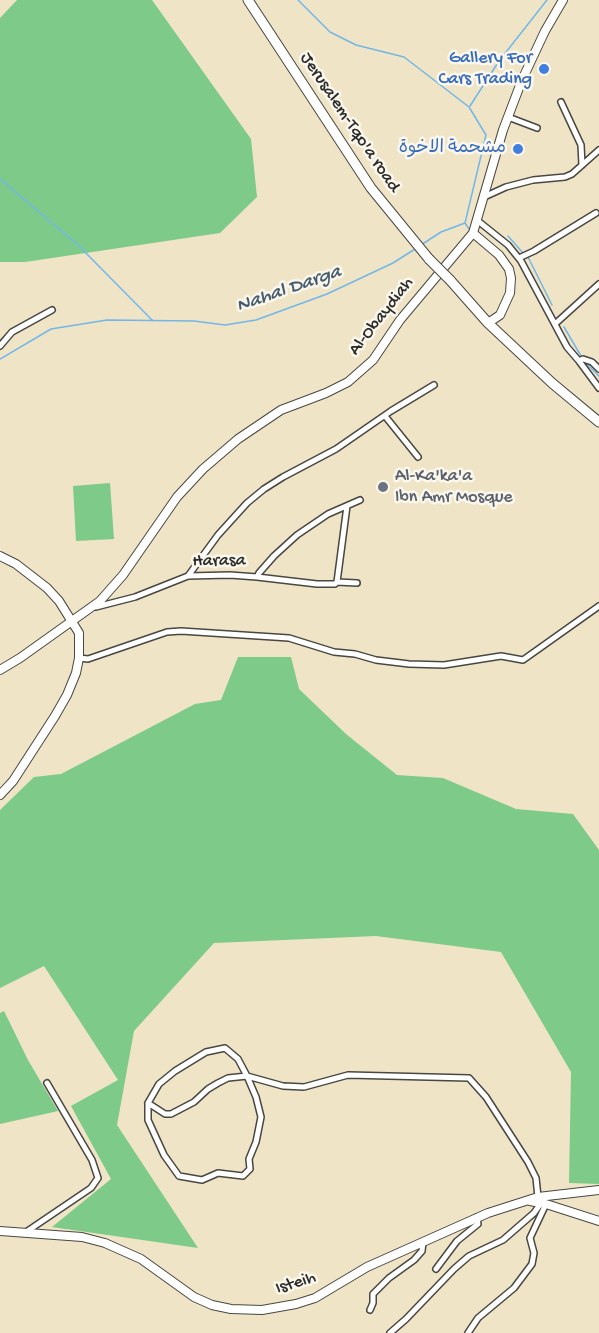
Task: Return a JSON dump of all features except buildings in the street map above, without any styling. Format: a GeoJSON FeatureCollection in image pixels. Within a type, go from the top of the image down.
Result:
{"type":"FeatureCollection","features":[{"type":"Feature","properties":{"kind":"main road","name":"Jerusalem-Tqo'a road"},"geometry":{"type":"LineString","coordinates":[[248,0],[371,188],[429,259],[488,323]]}},
{"type":"Feature","properties":{"kind":"main road","name":"Al-Obaydiah"},"geometry":{"type":"LineString","coordinates":[[0,670],[92,608],[116,583],[177,497],[203,469],[238,439],[281,410],[326,393],[359,374],[373,360],[400,320],[473,233],[508,117],[531,60],[563,0]]}},
{"type":"Feature","properties":{"kind":"main road"},"geometry":{"type":"LineString","coordinates":[[473,233],[499,255],[509,269],[511,278],[510,293],[500,315],[488,323],[599,422]]}},
{"type":"Feature","properties":{"kind":"main road"},"geometry":{"type":"LineString","coordinates":[[0,556],[16,564],[47,588],[59,601],[79,633],[79,658],[67,695],[13,781],[0,795]]}},
{"type":"Feature","properties":{"kind":"main road"},"geometry":{"type":"LineString","coordinates":[[542,1201],[599,1190]]}},
{"type":"Feature","properties":{"kind":"main road","name":"Isteih"},"geometry":{"type":"LineString","coordinates":[[0,1231],[82,1237],[105,1243],[141,1259],[194,1297],[212,1305],[231,1309],[262,1310],[315,1298],[367,1267],[477,1217],[527,1201],[542,1201]]}},
{"type":"Feature","properties":{"kind":"main road"},"geometry":{"type":"LineString","coordinates":[[542,1201],[599,1221]]}},
{"type":"Feature","properties":{"kind":"street"},"geometry":{"type":"LineString","coordinates":[[561,102],[581,145],[582,165]]}},
{"type":"Feature","properties":{"kind":"street"},"geometry":{"type":"LineString","coordinates":[[508,117],[537,128]]}},
{"type":"Feature","properties":{"kind":"street"},"geometry":{"type":"LineString","coordinates":[[484,197],[533,180],[564,177],[599,150]]}},
{"type":"Feature","properties":{"kind":"street"},"geometry":{"type":"LineString","coordinates":[[519,258],[596,213]]}},
{"type":"Feature","properties":{"kind":"street"},"geometry":{"type":"LineString","coordinates":[[478,221],[508,245],[519,258],[567,347],[599,388]]}},
{"type":"Feature","properties":{"kind":"street"},"geometry":{"type":"LineString","coordinates":[[555,324],[599,284]]}},
{"type":"Feature","properties":{"kind":"street"},"geometry":{"type":"LineString","coordinates":[[0,346],[12,332],[51,310]]}},
{"type":"Feature","properties":{"kind":"street"},"geometry":{"type":"LineString","coordinates":[[579,361],[583,359],[592,362],[599,369]]}},
{"type":"Feature","properties":{"kind":"street"},"geometry":{"type":"LineString","coordinates":[[188,576],[204,552],[247,503],[283,477],[336,449],[434,385]]}},
{"type":"Feature","properties":{"kind":"street"},"geometry":{"type":"LineString","coordinates":[[385,416],[418,457]]}},
{"type":"Feature","properties":{"kind":"street","name":"Harasa"},"geometry":{"type":"LineString","coordinates":[[92,608],[135,597],[188,576],[257,577],[268,562],[297,535],[319,519],[360,500]]}},
{"type":"Feature","properties":{"kind":"street"},"geometry":{"type":"LineString","coordinates":[[337,582],[346,506]]}},
{"type":"Feature","properties":{"kind":"street"},"geometry":{"type":"LineString","coordinates":[[257,577],[317,584],[357,583]]}},
{"type":"Feature","properties":{"kind":"street"},"geometry":{"type":"LineString","coordinates":[[79,658],[88,659],[167,632],[181,631],[289,638],[334,652],[409,664],[444,665],[501,656],[523,660],[599,606]]}},
{"type":"Feature","properties":{"kind":"street"},"geometry":{"type":"LineString","coordinates":[[225,1048],[238,1059],[247,1076],[261,1117],[256,1142],[249,1159],[250,1169],[243,1176],[218,1173],[202,1180],[179,1176],[155,1138],[148,1120],[148,1103],[159,1084],[206,1052],[225,1048]]}},
{"type":"Feature","properties":{"kind":"street"},"geometry":{"type":"LineString","coordinates":[[148,1103],[165,1114],[171,1114],[194,1102],[218,1083],[228,1078],[247,1076],[283,1086],[304,1087],[348,1074],[469,1078],[486,1097],[528,1162],[536,1178],[542,1201],[530,1238],[534,1253],[532,1264],[514,1288],[478,1318],[468,1333]]}},
{"type":"Feature","properties":{"kind":"street"},"geometry":{"type":"LineString","coordinates":[[26,1232],[91,1188],[98,1178],[92,1160],[46,1083]]}},
{"type":"Feature","properties":{"kind":"street"},"geometry":{"type":"LineString","coordinates":[[390,1333],[454,1269],[469,1256],[502,1240],[534,1214],[542,1201]]}},
{"type":"Feature","properties":{"kind":"street"},"geometry":{"type":"LineString","coordinates":[[436,1269],[457,1240],[478,1224],[477,1217]]}},
{"type":"Feature","properties":{"kind":"street"},"geometry":{"type":"LineString","coordinates":[[370,1310],[373,1294],[389,1278],[414,1260],[422,1251],[423,1242]]}},
{"type":"Feature","properties":{"kind":"green space"},"geometry":{"type":"Polygon","coordinates":[[[17,0],[152,0],[251,139],[257,197],[220,233],[25,262],[0,262],[0,18],[17,0]]]}},
{"type":"Feature","properties":{"kind":"green space"},"geometry":{"type":"Polygon","coordinates":[[[110,483],[114,539],[76,541],[73,486],[110,483]]]}},
{"type":"Feature","properties":{"kind":"green space"},"geometry":{"type":"Polygon","coordinates":[[[238,657],[291,657],[299,689],[346,734],[397,775],[443,778],[516,809],[573,814],[599,850],[599,1184],[569,1183],[571,1072],[501,952],[376,936],[214,943],[134,1031],[117,1125],[198,1248],[52,1227],[111,1179],[71,1106],[118,1080],[44,966],[0,988],[0,810],[34,777],[61,774],[195,704],[221,700],[238,657]]]}},
{"type":"Feature","properties":{"kind":"green space"},"geometry":{"type":"Polygon","coordinates":[[[4,1011],[28,1060],[58,1111],[0,1124],[0,1013],[4,1011]]]}},
{"type":"Feature","properties":{"kind":"waterway"},"geometry":{"type":"LineString","coordinates":[[298,0],[330,32],[356,45],[404,57],[469,107],[486,135],[465,223]]}},
{"type":"Feature","properties":{"kind":"waterway"},"geometry":{"type":"LineString","coordinates":[[470,106],[499,61],[547,0]]}},
{"type":"Feature","properties":{"kind":"waterway"},"geometry":{"type":"LineString","coordinates":[[0,179],[77,244],[153,321]]}},
{"type":"Feature","properties":{"kind":"waterway","name":"Nahal Darga"},"geometry":{"type":"LineString","coordinates":[[421,245],[441,232],[465,223],[469,229]]}},
{"type":"Feature","properties":{"kind":"waterway","name":"Nahal Darga"},"geometry":{"type":"LineString","coordinates":[[508,236],[523,253]]}},
{"type":"Feature","properties":{"kind":"waterway","name":"Nahal Darga"},"geometry":{"type":"LineString","coordinates":[[0,359],[51,329],[107,320],[194,321],[225,325],[256,320],[327,294],[393,263],[415,249]]}},
{"type":"Feature","properties":{"kind":"waterway","name":"Nahal Darga"},"geometry":{"type":"LineString","coordinates":[[528,257],[552,305]]}},
{"type":"Feature","properties":{"kind":"waterway","name":"Nahal Darga"},"geometry":{"type":"LineString","coordinates":[[564,327],[581,356]]}},
{"type":"Feature","properties":{"kind":"waterway","name":"Nahal Darga"},"geometry":{"type":"LineString","coordinates":[[586,363],[599,376]]}},
{"type":"Feature","properties":{"kind":"place","name":"Gallery For Cars Trading"},"geometry":{"type":"Point","coordinates":[544,69]}},
{"type":"Feature","properties":{"kind":"place","name":"مشحمة الاخوة"},"geometry":{"type":"Point","coordinates":[518,149]}},
{"type":"Feature","properties":{"kind":"place","name":"Al-Ka'ka'a Ibn Amr Mosque"},"geometry":{"type":"Point","coordinates":[383,487]}}]}
